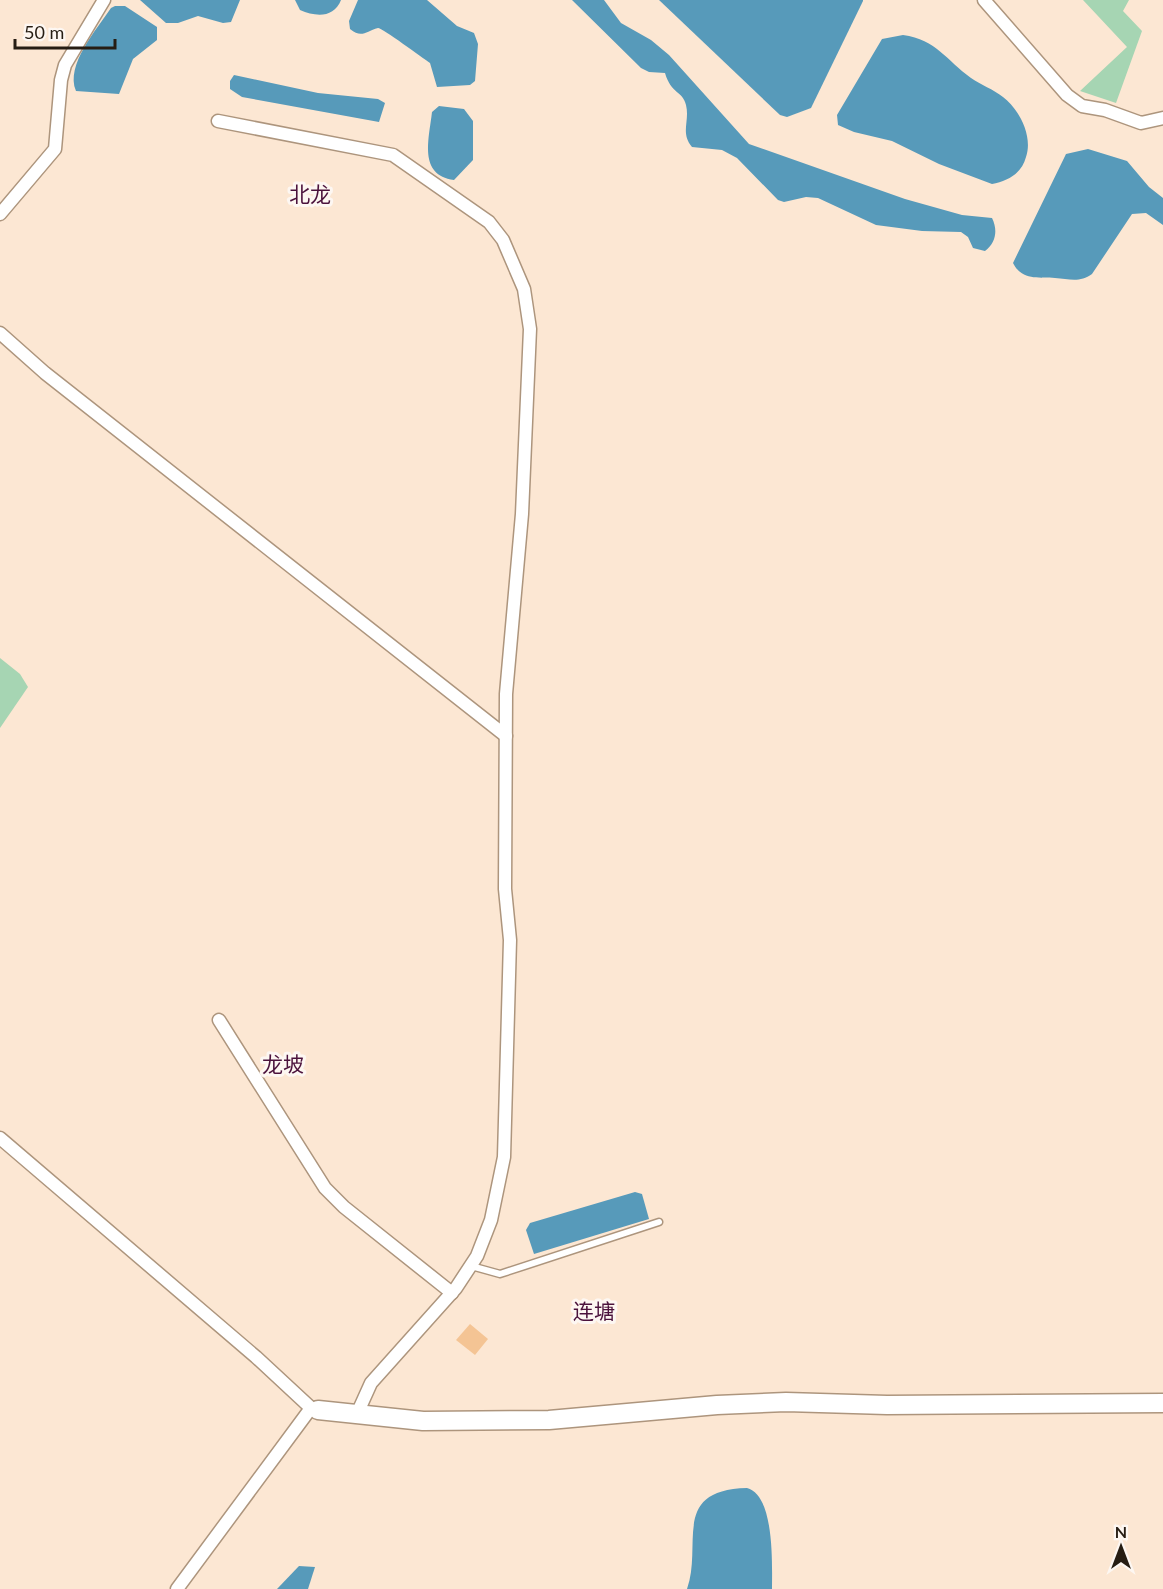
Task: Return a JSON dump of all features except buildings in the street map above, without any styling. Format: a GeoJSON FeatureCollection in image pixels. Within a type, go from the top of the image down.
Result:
{"type":"FeatureCollection","features":[{"type":"Feature","properties":{"kind":"street"},"geometry":{"type":"LineString","coordinates":[[0,214],[55,149],[64,65],[104,0]]}},
{"type":"Feature","properties":{"kind":"street"},"geometry":{"type":"LineString","coordinates":[[984,0],[1066,95],[1077,103],[1141,123],[1163,118]]}},
{"type":"Feature","properties":{"kind":"street"},"geometry":{"type":"LineString","coordinates":[[218,121],[393,155],[489,222],[514,261],[524,289],[530,329],[522,514],[506,694],[505,889],[510,940],[504,1157],[491,1220],[471,1265],[452,1293],[371,1383],[357,1414]]}},
{"type":"Feature","properties":{"kind":"street"},"geometry":{"type":"LineString","coordinates":[[0,333],[45,373],[506,736]]}},
{"type":"Feature","properties":{"kind":"street"},"geometry":{"type":"LineString","coordinates":[[219,1020],[325,1188],[344,1207],[452,1293]]}},
{"type":"Feature","properties":{"kind":"street"},"geometry":{"type":"LineString","coordinates":[[0,1138],[314,1409],[423,1421],[549,1420],[717,1405],[786,1402],[887,1405],[1163,1403]]}},
{"type":"Feature","properties":{"kind":"street"},"geometry":{"type":"LineString","coordinates":[[177,1589],[314,1409]]}},
{"type":"Feature","properties":{"kind":"lane"},"geometry":{"type":"LineString","coordinates":[[471,1265],[500,1274],[658,1222]]}},
{"type":"Feature","properties":{"kind":"green space"},"geometry":{"type":"Polygon","coordinates":[[[1083,0],[1129,0],[1123,11],[1142,31],[1116,103],[1080,91],[1127,47],[1083,0]]]}},
{"type":"Feature","properties":{"kind":"green space"},"geometry":{"type":"Polygon","coordinates":[[[0,658],[20,674],[28,687],[0,728],[0,658]]]}},
{"type":"Feature","properties":{"kind":"water"},"geometry":{"type":"Polygon","coordinates":[[[140,0],[240,0],[231,22],[223,23],[198,16],[178,23],[166,23],[140,0]]]}},
{"type":"Feature","properties":{"kind":"water"},"geometry":{"type":"Polygon","coordinates":[[[295,0],[341,0],[334,10],[318,15],[300,10],[295,0]]]}},
{"type":"Feature","properties":{"kind":"water"},"geometry":{"type":"Polygon","coordinates":[[[358,0],[427,0],[457,26],[474,33],[478,44],[475,81],[470,85],[437,87],[430,63],[381,29],[364,33],[354,32],[350,29],[349,21],[358,0]]]}},
{"type":"Feature","properties":{"kind":"water"},"geometry":{"type":"Polygon","coordinates":[[[572,0],[604,0],[621,23],[651,40],[669,55],[749,144],[905,199],[962,215],[992,218],[995,232],[992,244],[985,251],[973,248],[968,237],[961,232],[922,231],[876,225],[818,198],[806,197],[784,202],[778,200],[737,158],[722,150],[692,147],[688,142],[686,132],[687,111],[684,100],[670,85],[665,73],[649,72],[641,68],[572,0]]]}},
{"type":"Feature","properties":{"kind":"water"},"geometry":{"type":"Polygon","coordinates":[[[659,0],[863,1],[811,108],[787,117],[780,115],[659,0]]]}},
{"type":"Feature","properties":{"kind":"water"},"geometry":{"type":"Polygon","coordinates":[[[125,6],[157,27],[157,40],[133,59],[119,94],[76,91],[75,70],[84,48],[111,8],[125,6]]]}},
{"type":"Feature","properties":{"kind":"water"},"geometry":{"type":"Polygon","coordinates":[[[903,35],[933,46],[971,78],[1003,97],[1015,109],[1020,116],[1028,141],[1024,163],[1018,172],[1004,181],[992,184],[939,164],[892,141],[854,132],[838,125],[837,115],[882,39],[903,35]]]}},
{"type":"Feature","properties":{"kind":"water"},"geometry":{"type":"Polygon","coordinates":[[[234,75],[318,93],[378,99],[385,103],[379,122],[242,97],[230,89],[230,81],[234,75]]]}},
{"type":"Feature","properties":{"kind":"water"},"geometry":{"type":"Polygon","coordinates":[[[439,106],[464,109],[473,121],[473,160],[454,180],[443,177],[435,171],[428,154],[432,112],[439,106]]]}},
{"type":"Feature","properties":{"kind":"water"},"geometry":{"type":"Polygon","coordinates":[[[1088,149],[1127,161],[1149,187],[1163,198],[1163,225],[1146,213],[1132,214],[1092,274],[1083,279],[1037,278],[1021,273],[1013,263],[1066,154],[1088,149]]]}},
{"type":"Feature","properties":{"kind":"water"},"geometry":{"type":"Polygon","coordinates":[[[635,1192],[642,1194],[649,1219],[534,1254],[526,1230],[530,1223],[635,1192]]]}},
{"type":"Feature","properties":{"kind":"water"},"geometry":{"type":"Polygon","coordinates":[[[747,1488],[756,1493],[767,1517],[770,1532],[772,1589],[687,1589],[691,1572],[694,1523],[698,1509],[707,1498],[723,1491],[747,1488]]]}},
{"type":"Feature","properties":{"kind":"water"},"geometry":{"type":"Polygon","coordinates":[[[299,1566],[315,1567],[308,1589],[277,1589],[299,1566]]]}},
{"type":"Feature","properties":{"kind":"district","name":"北龙"},"geometry":{"type":"Point","coordinates":[310,195]}},
{"type":"Feature","properties":{"kind":"district","name":"龙坡"},"geometry":{"type":"Point","coordinates":[283,1065]}},
{"type":"Feature","properties":{"kind":"district","name":"连塘"},"geometry":{"type":"Point","coordinates":[594,1312]}}]}
